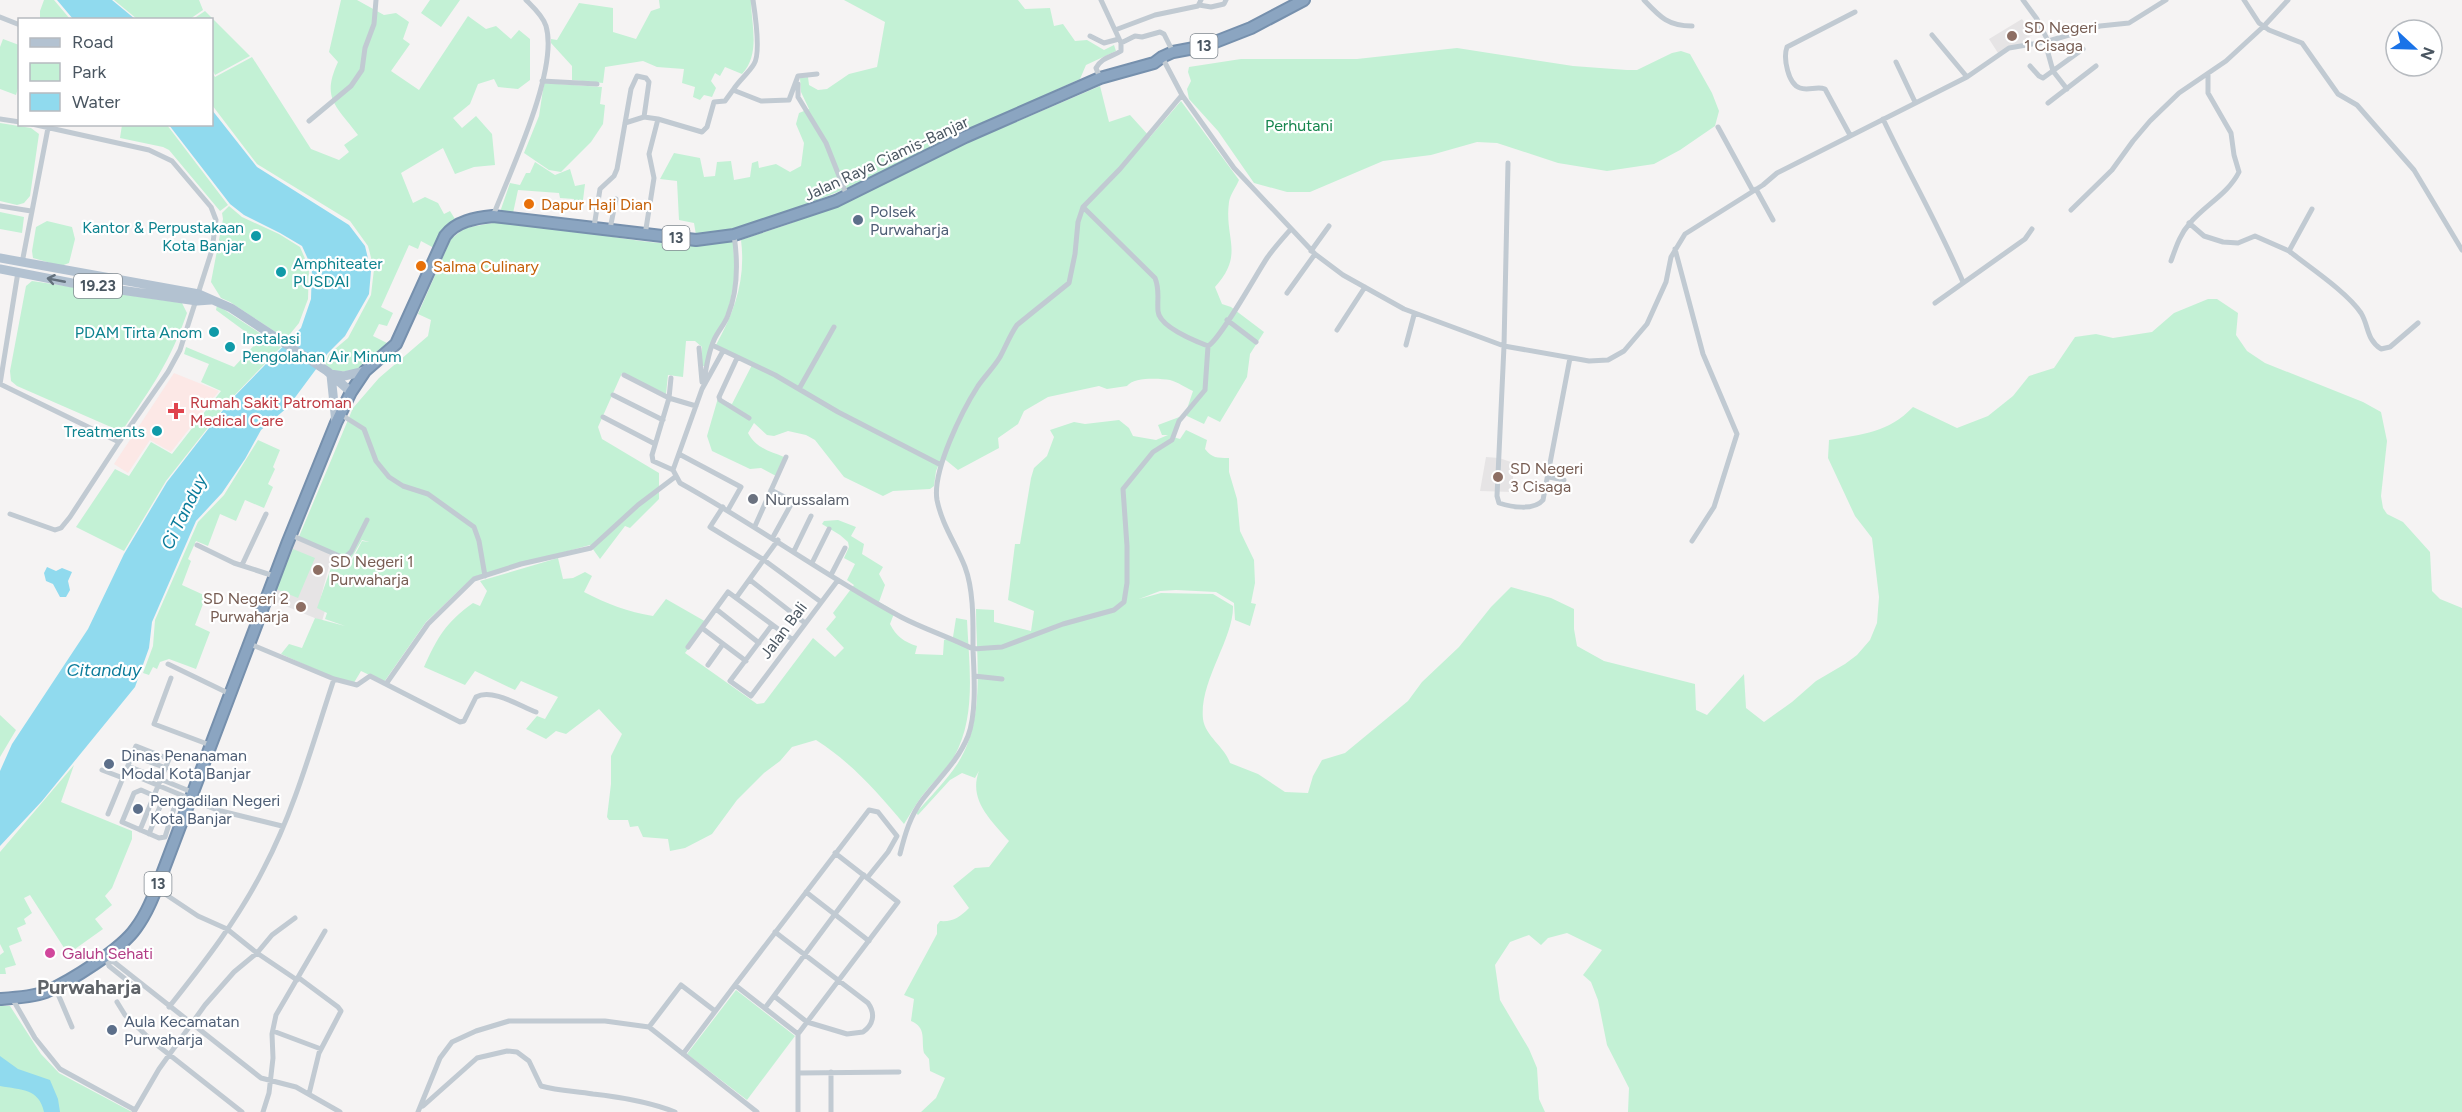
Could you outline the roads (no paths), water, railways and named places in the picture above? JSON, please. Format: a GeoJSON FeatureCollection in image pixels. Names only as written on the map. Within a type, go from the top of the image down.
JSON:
{"type":"FeatureCollection","features":[{"type":"Feature","properties":{"kind":"highway","name":"Jalan Raya Ciamis-Banjar"},"geometry":{"type":"LineString","coordinates":[[365,371],[396,344],[448,231],[460,223],[493,216],[703,240],[734,235],[847,196],[965,137],[1100,78],[1154,63],[1173,52],[1205,46],[1226,38],[1285,12],[1304,0]]}},
{"type":"Feature","properties":{"kind":"highway","name":"13"},"geometry":{"type":"LineString","coordinates":[[0,999],[34,995],[55,987],[106,958],[137,927],[156,888],[291,535],[338,419],[351,392],[365,371]]}},
{"type":"Feature","properties":{"kind":"main road","name":"19.23"},"geometry":{"type":"LineString","coordinates":[[0,258],[20,268]]}},
{"type":"Feature","properties":{"kind":"main road","name":"19.23"},"geometry":{"type":"LineString","coordinates":[[0,269],[20,268],[215,300],[231,308],[330,374],[351,392]]}},
{"type":"Feature","properties":{"kind":"main road"},"geometry":{"type":"LineString","coordinates":[[338,419],[330,374],[344,376],[365,371]]}},
{"type":"Feature","properties":{"kind":"street"},"geometry":{"type":"LineString","coordinates":[[309,121],[351,86],[362,70],[365,48],[374,24],[376,0]]}},
{"type":"Feature","properties":{"kind":"street"},"geometry":{"type":"LineString","coordinates":[[493,216],[536,109],[542,81],[548,38],[546,23],[526,0]]}},
{"type":"Feature","properties":{"kind":"street"},"geometry":{"type":"LineString","coordinates":[[625,123],[644,117],[658,119],[690,130],[705,131],[714,102],[725,101],[756,60],[753,0]]}},
{"type":"Feature","properties":{"kind":"street"},"geometry":{"type":"LineString","coordinates":[[1100,78],[1096,68],[1098,64],[1106,57],[1120,52],[1120,41],[1101,0]]}},
{"type":"Feature","properties":{"kind":"street"},"geometry":{"type":"LineString","coordinates":[[1115,30],[1200,2],[1211,7],[1220,6],[1226,0]]}},
{"type":"Feature","properties":{"kind":"street"},"geometry":{"type":"LineString","coordinates":[[2023,0],[2037,19],[2046,42],[2053,71],[2067,89]]}},
{"type":"Feature","properties":{"kind":"street"},"geometry":{"type":"LineString","coordinates":[[1162,57],[1182,95],[1248,185],[1313,253],[1343,275],[1414,315],[1504,346],[1589,361],[1608,360],[1623,351],[1647,324],[1665,282],[1675,249],[1691,228],[1755,190],[1792,164],[1967,77],[2006,50],[2046,42],[2100,26],[2130,23],[2166,0]]}},
{"type":"Feature","properties":{"kind":"street"},"geometry":{"type":"LineString","coordinates":[[2244,0],[2259,23],[2302,43],[2338,94],[2357,105],[2414,170],[2437,204],[2462,250]]}},
{"type":"Feature","properties":{"kind":"street"},"geometry":{"type":"LineString","coordinates":[[2071,210],[2112,170],[2150,121],[2179,93],[2208,74],[2264,26],[2288,0]]}},
{"type":"Feature","properties":{"kind":"street"},"geometry":{"type":"LineString","coordinates":[[1646,1],[1668,22],[1679,26],[1692,26]]}},
{"type":"Feature","properties":{"kind":"street"},"geometry":{"type":"LineString","coordinates":[[1850,135],[1824,89],[1820,87],[1801,89],[1796,86],[1785,56],[1787,48],[1855,12]]}},
{"type":"Feature","properties":{"kind":"street"},"geometry":{"type":"LineString","coordinates":[[0,17],[18,24]]}},
{"type":"Feature","properties":{"kind":"street"},"geometry":{"type":"LineString","coordinates":[[1090,36],[1104,43],[1160,32],[1164,34],[1173,52]]}},
{"type":"Feature","properties":{"kind":"street"},"geometry":{"type":"LineString","coordinates":[[1932,35],[1967,77]]}},
{"type":"Feature","properties":{"kind":"street"},"geometry":{"type":"LineString","coordinates":[[2030,66],[2042,78],[2083,49]]}},
{"type":"Feature","properties":{"kind":"street"},"geometry":{"type":"LineString","coordinates":[[1896,62],[1915,102]]}},
{"type":"Feature","properties":{"kind":"street"},"geometry":{"type":"LineString","coordinates":[[2048,103],[2096,66]]}},
{"type":"Feature","properties":{"kind":"street"},"geometry":{"type":"LineString","coordinates":[[798,76],[817,74]]}},
{"type":"Feature","properties":{"kind":"street"},"geometry":{"type":"LineString","coordinates":[[2171,261],[2181,235],[2189,224],[2229,187],[2239,172],[2231,133],[2208,93],[2208,74]]}},
{"type":"Feature","properties":{"kind":"street"},"geometry":{"type":"LineString","coordinates":[[594,227],[600,189],[614,176],[617,169],[631,89],[637,76],[646,78],[650,82],[644,117]]}},
{"type":"Feature","properties":{"kind":"street"},"geometry":{"type":"LineString","coordinates":[[733,90],[761,101],[789,100],[798,76]]}},
{"type":"Feature","properties":{"kind":"street"},"geometry":{"type":"LineString","coordinates":[[798,76],[798,98],[826,144],[847,196]]}},
{"type":"Feature","properties":{"kind":"street"},"geometry":{"type":"LineString","coordinates":[[542,81],[597,84]]}},
{"type":"Feature","properties":{"kind":"street"},"geometry":{"type":"LineString","coordinates":[[900,854],[907,826],[914,813],[955,760],[968,736],[971,724],[974,676],[970,596],[966,568],[944,524],[937,500],[936,486],[941,465],[975,391],[1001,355],[1012,332],[1017,325],[1068,283],[1074,263],[1078,222],[1083,207],[1120,168],[1182,95]]}},
{"type":"Feature","properties":{"kind":"street"},"geometry":{"type":"LineString","coordinates":[[0,119],[18,122]]}},
{"type":"Feature","properties":{"kind":"street"},"geometry":{"type":"LineString","coordinates":[[645,235],[654,178],[648,157],[658,119]]}},
{"type":"Feature","properties":{"kind":"street"},"geometry":{"type":"LineString","coordinates":[[1883,119],[1941,230],[1963,282]]}},
{"type":"Feature","properties":{"kind":"street"},"geometry":{"type":"LineString","coordinates":[[10,514],[56,530],[61,528],[169,371],[180,350],[212,250],[216,220],[211,207],[172,161],[149,150],[40,126]]}},
{"type":"Feature","properties":{"kind":"street"},"geometry":{"type":"LineString","coordinates":[[1718,127],[1773,220]]}},
{"type":"Feature","properties":{"kind":"street"},"geometry":{"type":"LineString","coordinates":[[48,128],[0,384],[119,442]]}},
{"type":"Feature","properties":{"kind":"street"},"geometry":{"type":"LineString","coordinates":[[1508,163],[1504,346],[1497,496],[1499,503],[1537,506],[1543,500],[1570,358]]}},
{"type":"Feature","properties":{"kind":"street"},"geometry":{"type":"LineString","coordinates":[[610,229],[616,199]]}},
{"type":"Feature","properties":{"kind":"street"},"geometry":{"type":"LineString","coordinates":[[0,206],[32,212]]}},
{"type":"Feature","properties":{"kind":"street"},"geometry":{"type":"LineString","coordinates":[[1083,207],[1155,278],[1159,287],[1158,311],[1163,322],[1181,334],[1208,346]]}},
{"type":"Feature","properties":{"kind":"street"},"geometry":{"type":"LineString","coordinates":[[2289,251],[2312,208]]}},
{"type":"Feature","properties":{"kind":"street"},"geometry":{"type":"LineString","coordinates":[[2189,224],[2211,239],[2234,244],[2255,236],[2289,251],[2346,297],[2361,314],[2366,332],[2381,349],[2390,347],[2418,323]]}},
{"type":"Feature","properties":{"kind":"street"},"geometry":{"type":"LineString","coordinates":[[1287,292],[1329,226]]}},
{"type":"Feature","properties":{"kind":"street"},"geometry":{"type":"LineString","coordinates":[[734,235],[737,254],[731,308],[712,345],[702,389],[673,470],[675,477],[680,483],[755,526],[838,580],[903,618],[972,648],[1002,646],[1047,629],[1114,610],[1124,602],[1127,582],[1127,546],[1123,489],[1153,452],[1172,440],[1179,421],[1204,390],[1208,346],[1217,337],[1256,280],[1270,255],[1291,229]]}},
{"type":"Feature","properties":{"kind":"street"},"geometry":{"type":"LineString","coordinates":[[1935,303],[2025,239],[2032,229]]}},
{"type":"Feature","properties":{"kind":"street"},"geometry":{"type":"LineString","coordinates":[[1675,249],[1703,354],[1737,434],[1714,507],[1692,541]]}},
{"type":"Feature","properties":{"kind":"street"},"geometry":{"type":"LineString","coordinates":[[1337,330],[1365,287]]}},
{"type":"Feature","properties":{"kind":"street"},"geometry":{"type":"LineString","coordinates":[[1406,345],[1414,315]]}},
{"type":"Feature","properties":{"kind":"street"},"geometry":{"type":"LineString","coordinates":[[1227,320],[1256,342]]}},
{"type":"Feature","properties":{"kind":"street"},"geometry":{"type":"LineString","coordinates":[[799,389],[834,327]]}},
{"type":"Feature","properties":{"kind":"street"},"geometry":{"type":"LineString","coordinates":[[712,345],[941,465]]}},
{"type":"Feature","properties":{"kind":"street"},"geometry":{"type":"LineString","coordinates":[[699,348],[702,389]]}},
{"type":"Feature","properties":{"kind":"street"},"geometry":{"type":"LineString","coordinates":[[702,389],[723,351]]}},
{"type":"Feature","properties":{"kind":"street"},"geometry":{"type":"LineString","coordinates":[[737,357],[719,397],[720,400],[749,418]]}},
{"type":"Feature","properties":{"kind":"street"},"geometry":{"type":"LineString","coordinates":[[624,375],[669,398],[696,406]]}},
{"type":"Feature","properties":{"kind":"street"},"geometry":{"type":"LineString","coordinates":[[671,378],[669,398],[652,455],[653,461],[673,470]]}},
{"type":"Feature","properties":{"kind":"street"},"geometry":{"type":"LineString","coordinates":[[613,395],[663,420]]}},
{"type":"Feature","properties":{"kind":"street"},"geometry":{"type":"LineString","coordinates":[[603,417],[655,444]]}},
{"type":"Feature","properties":{"kind":"street"},"geometry":{"type":"LineString","coordinates":[[338,419],[364,429],[376,461],[389,477],[403,486],[428,494],[474,527],[479,541],[485,576]]}},
{"type":"Feature","properties":{"kind":"street"},"geometry":{"type":"LineString","coordinates":[[679,454],[739,485],[741,490],[710,527],[764,560],[821,602]]}},
{"type":"Feature","properties":{"kind":"street"},"geometry":{"type":"LineString","coordinates":[[755,526],[786,458]]}},
{"type":"Feature","properties":{"kind":"street"},"geometry":{"type":"LineString","coordinates":[[386,684],[428,624],[474,579],[521,564],[591,548],[638,505],[675,477]]}},
{"type":"Feature","properties":{"kind":"street"},"geometry":{"type":"LineString","coordinates":[[1549,477],[1564,480]]}},
{"type":"Feature","properties":{"kind":"street"},"geometry":{"type":"LineString","coordinates":[[736,598],[764,560],[793,500],[771,490]]}},
{"type":"Feature","properties":{"kind":"street"},"geometry":{"type":"LineString","coordinates":[[242,565],[266,514]]}},
{"type":"Feature","properties":{"kind":"street"},"geometry":{"type":"LineString","coordinates":[[794,551],[811,516]]}},
{"type":"Feature","properties":{"kind":"street"},"geometry":{"type":"LineString","coordinates":[[291,535],[344,558],[351,552],[367,520]]}},
{"type":"Feature","properties":{"kind":"street"},"geometry":{"type":"LineString","coordinates":[[812,563],[829,530]]}},
{"type":"Feature","properties":{"kind":"street"},"geometry":{"type":"LineString","coordinates":[[197,545],[276,577]]}},
{"type":"Feature","properties":{"kind":"street"},"geometry":{"type":"LineString","coordinates":[[831,575],[845,548]]}},
{"type":"Feature","properties":{"kind":"street"},"geometry":{"type":"LineString","coordinates":[[750,580],[805,623]]}},
{"type":"Feature","properties":{"kind":"street","name":"Jalan Bali"},"geometry":{"type":"LineString","coordinates":[[746,661],[730,681],[751,696],[838,580]]}},
{"type":"Feature","properties":{"kind":"street"},"geometry":{"type":"LineString","coordinates":[[688,647],[728,592],[792,640]]}},
{"type":"Feature","properties":{"kind":"street"},"geometry":{"type":"LineString","coordinates":[[716,609],[759,642]]}},
{"type":"Feature","properties":{"kind":"street"},"geometry":{"type":"LineString","coordinates":[[702,628],[746,661],[772,625]]}},
{"type":"Feature","properties":{"kind":"street"},"geometry":{"type":"LineString","coordinates":[[250,644],[334,679],[357,685],[370,676],[460,722],[464,721],[473,700],[479,694],[536,712]]}},
{"type":"Feature","properties":{"kind":"street"},"geometry":{"type":"LineString","coordinates":[[708,665],[723,644]]}},
{"type":"Feature","properties":{"kind":"street"},"geometry":{"type":"LineString","coordinates":[[168,664],[230,694]]}},
{"type":"Feature","properties":{"kind":"street"},"geometry":{"type":"LineString","coordinates":[[974,676],[1002,679]]}},
{"type":"Feature","properties":{"kind":"street"},"geometry":{"type":"LineString","coordinates":[[171,678],[154,724],[210,745]]}},
{"type":"Feature","properties":{"kind":"street"},"geometry":{"type":"LineString","coordinates":[[169,1007],[206,962],[266,865],[334,679]]}},
{"type":"Feature","properties":{"kind":"street"},"geometry":{"type":"LineString","coordinates":[[108,814],[136,746],[169,759],[140,830]]}},
{"type":"Feature","properties":{"kind":"street"},"geometry":{"type":"LineString","coordinates":[[142,759],[165,768]]}},
{"type":"Feature","properties":{"kind":"street"},"geometry":{"type":"LineString","coordinates":[[127,769],[191,795],[217,810],[282,826]]}},
{"type":"Feature","properties":{"kind":"street"},"geometry":{"type":"LineString","coordinates":[[102,770],[123,778]]}},
{"type":"Feature","properties":{"kind":"street"},"geometry":{"type":"LineString","coordinates":[[141,790],[155,795],[173,803],[176,807],[165,837],[159,838],[122,822],[134,793],[141,790]]}},
{"type":"Feature","properties":{"kind":"street"},"geometry":{"type":"LineString","coordinates":[[149,834],[163,799]]}},
{"type":"Feature","properties":{"kind":"street"},"geometry":{"type":"LineString","coordinates":[[683,1054],[867,812],[869,810],[878,812],[897,833],[897,837],[835,914],[765,1008]]}},
{"type":"Feature","properties":{"kind":"street"},"geometry":{"type":"LineString","coordinates":[[798,1112],[798,1034],[898,902],[835,853]]}},
{"type":"Feature","properties":{"kind":"street"},"geometry":{"type":"LineString","coordinates":[[156,888],[198,916],[227,929],[257,953],[298,979],[341,1011],[321,1049],[309,1094]]}},
{"type":"Feature","properties":{"kind":"street"},"geometry":{"type":"LineString","coordinates":[[806,892],[869,941]]}},
{"type":"Feature","properties":{"kind":"street"},"geometry":{"type":"LineString","coordinates":[[12,998],[35,1038],[60,1069],[135,1111],[168,1055],[190,1024],[234,972],[257,953],[272,935],[295,918]]}},
{"type":"Feature","properties":{"kind":"street"},"geometry":{"type":"LineString","coordinates":[[263,1112],[270,1081],[273,1031],[278,1009],[325,931]]}},
{"type":"Feature","properties":{"kind":"street"},"geometry":{"type":"LineString","coordinates":[[774,996],[807,1022],[851,1035],[862,1032],[868,1027],[873,1016],[871,1006],[775,932]]}},
{"type":"Feature","properties":{"kind":"street"},"geometry":{"type":"LineString","coordinates":[[106,958],[253,1072],[270,1081],[288,1083],[340,1112]]}},
{"type":"Feature","properties":{"kind":"street"},"geometry":{"type":"LineString","coordinates":[[649,1027],[681,985],[715,1011]]}},
{"type":"Feature","properties":{"kind":"street"},"geometry":{"type":"LineString","coordinates":[[735,985],[798,1034]]}},
{"type":"Feature","properties":{"kind":"street"},"geometry":{"type":"LineString","coordinates":[[55,987],[72,1027]]}},
{"type":"Feature","properties":{"kind":"street"},"geometry":{"type":"LineString","coordinates":[[117,1002],[136,1026],[168,1055],[242,1112]]}},
{"type":"Feature","properties":{"kind":"street"},"geometry":{"type":"LineString","coordinates":[[419,1111],[440,1058],[452,1042],[476,1031],[509,1021],[605,1021],[649,1027],[757,1112]]}},
{"type":"Feature","properties":{"kind":"street"},"geometry":{"type":"LineString","coordinates":[[273,1031],[321,1049]]}},
{"type":"Feature","properties":{"kind":"street"},"geometry":{"type":"LineString","coordinates":[[419,1111],[477,1058],[507,1051],[517,1052],[529,1061],[542,1086],[658,1105],[675,1112]]}},
{"type":"Feature","properties":{"kind":"street"},"geometry":{"type":"LineString","coordinates":[[798,1072],[899,1072]]}},
{"type":"Feature","properties":{"kind":"street"},"geometry":{"type":"LineString","coordinates":[[831,1072],[831,1112]]}},
{"type":"Feature","properties":{"kind":"water"},"geometry":{"type":"Polygon","coordinates":[[[57,0],[112,0],[134,18],[72,18],[57,0]]]}},
{"type":"Feature","properties":{"kind":"water","name":"Citanduy"},"geometry":{"type":"Polygon","coordinates":[[[213,111],[257,167],[349,225],[365,246],[371,271],[369,294],[345,336],[328,353],[288,407],[261,430],[222,493],[196,521],[152,622],[149,648],[135,687],[42,801],[0,846],[0,771],[12,744],[88,629],[124,554],[167,482],[230,401],[301,328],[311,299],[312,268],[302,246],[244,215],[230,204],[170,126],[213,126],[213,111]]]}},
{"type":"Feature","properties":{"kind":"water"},"geometry":{"type":"Polygon","coordinates":[[[47,567],[56,571],[62,568],[72,572],[68,581],[70,590],[66,597],[60,597],[53,584],[46,581],[44,573],[47,567]]]}},
{"type":"Feature","properties":{"kind":"water"},"geometry":{"type":"Polygon","coordinates":[[[0,1056],[18,1069],[50,1080],[58,1099],[60,1112],[44,1112],[42,1104],[33,1094],[0,1086],[0,1056]]]}},
{"type":"Feature","properties":{"kind":"place","name":"SD Negeri 1 Cisaga"},"geometry":{"type":"Point","coordinates":[2012,36]}},
{"type":"Feature","properties":{"kind":"place","name":"Dapur Haji Dian"},"geometry":{"type":"Point","coordinates":[529,204]}},
{"type":"Feature","properties":{"kind":"place","name":"Polsek Purwaharja"},"geometry":{"type":"Point","coordinates":[858,220]}},
{"type":"Feature","properties":{"kind":"place","name":"Kantor & Perpustakaan Kota Banjar"},"geometry":{"type":"Point","coordinates":[256,236]}},
{"type":"Feature","properties":{"kind":"place","name":"Salma Culinary"},"geometry":{"type":"Point","coordinates":[421,266]}},
{"type":"Feature","properties":{"kind":"place","name":"Amphiteater PUSDAI"},"geometry":{"type":"Point","coordinates":[281,272]}},
{"type":"Feature","properties":{"kind":"place","name":"PDAM Tirta Anom"},"geometry":{"type":"Point","coordinates":[214,332]}},
{"type":"Feature","properties":{"kind":"place","name":"Instalasi Pengolahan Air Minum"},"geometry":{"type":"Point","coordinates":[230,347]}},
{"type":"Feature","properties":{"kind":"place","name":"Rumah Sakit Patroman Medical Care"},"geometry":{"type":"Point","coordinates":[176,411]}},
{"type":"Feature","properties":{"kind":"place","name":"Treatments"},"geometry":{"type":"Point","coordinates":[157,431]}},
{"type":"Feature","properties":{"kind":"place","name":"SD Negeri 3 Cisaga"},"geometry":{"type":"Point","coordinates":[1498,477]}},
{"type":"Feature","properties":{"kind":"place","name":"Nurussalam"},"geometry":{"type":"Point","coordinates":[753,499]}},
{"type":"Feature","properties":{"kind":"place","name":"SD Negeri 1 Purwaharja"},"geometry":{"type":"Point","coordinates":[318,570]}},
{"type":"Feature","properties":{"kind":"place","name":"SD Negeri 2 Purwaharja"},"geometry":{"type":"Point","coordinates":[301,607]}},
{"type":"Feature","properties":{"kind":"place","name":"Dinas Penanaman Modal Kota Banjar"},"geometry":{"type":"Point","coordinates":[109,764]}},
{"type":"Feature","properties":{"kind":"place","name":"Pengadilan Negeri Kota Banjar"},"geometry":{"type":"Point","coordinates":[138,809]}},
{"type":"Feature","properties":{"kind":"place","name":"Galuh Sehati"},"geometry":{"type":"Point","coordinates":[50,953]}},
{"type":"Feature","properties":{"kind":"place","name":"Aula Kecamatan Purwaharja"},"geometry":{"type":"Point","coordinates":[112,1030]}},
{"type":"Feature","properties":{"kind":"district","name":"Purwaharja"},"geometry":{"type":"Point","coordinates":[89,987]}},
{"type":"Feature","properties":{"kind":"park label","name":"Perhutani"},"geometry":{"type":"Point","coordinates":[1299,125]}},
{"type":"Feature","properties":{"kind":"water label","name":"Ci Tanduy"},"geometry":{"type":"Point","coordinates":[184,512]}}]}
